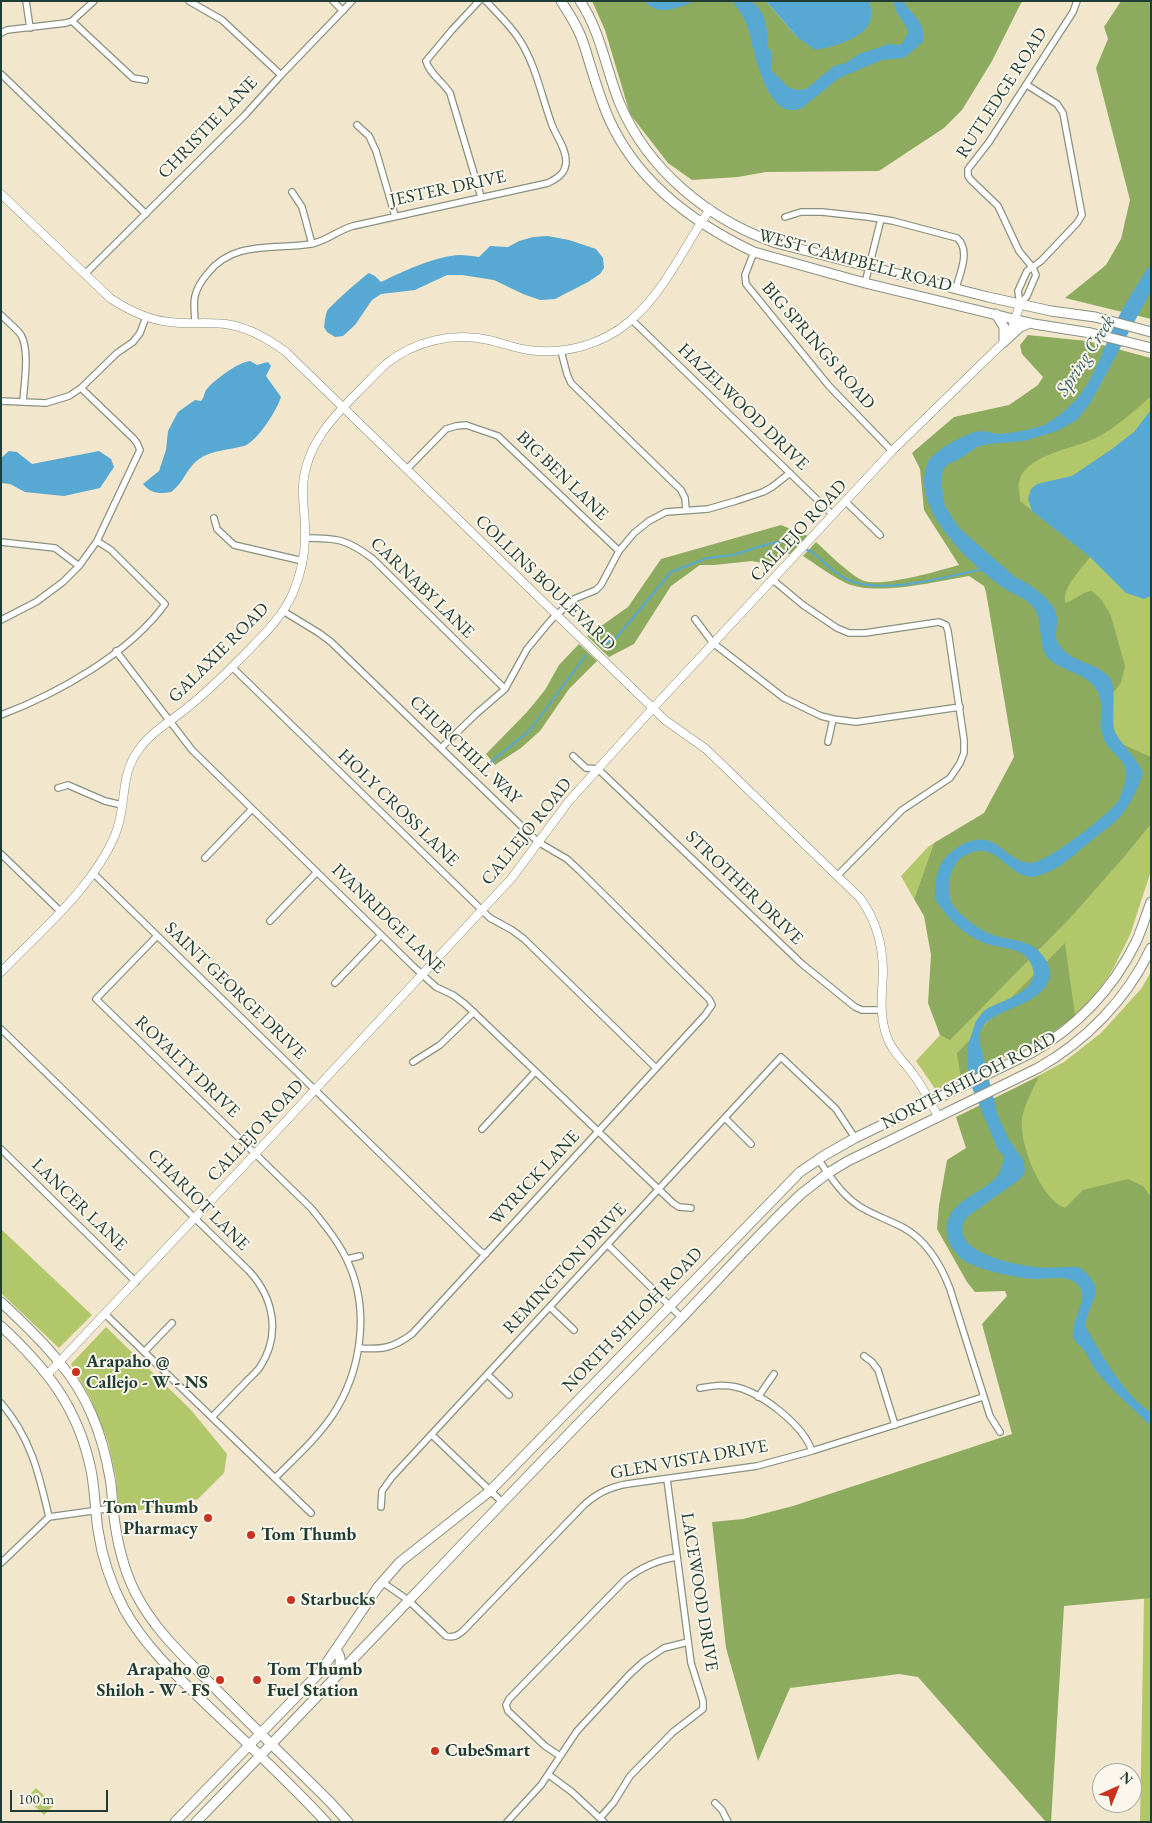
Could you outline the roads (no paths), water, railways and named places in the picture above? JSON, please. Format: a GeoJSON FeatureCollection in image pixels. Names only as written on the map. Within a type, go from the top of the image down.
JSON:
{"type":"FeatureCollection","features":[{"type":"Feature","properties":{"kind":"main road","name":"WEST CAMPBELL ROAD"},"geometry":{"type":"LineString","coordinates":[[561,1],[573,20],[584,44],[610,122],[629,153],[650,180],[669,199],[701,222],[754,252],[865,283],[1016,318],[1030,323],[1091,333],[1151,348]]}},
{"type":"Feature","properties":{"kind":"main road","name":"WEST CAMPBELL ROAD"},"geometry":{"type":"LineString","coordinates":[[580,1],[592,23],[620,104],[643,146],[663,171],[683,190],[759,237],[869,267],[1020,304],[1095,317],[1151,332]]}},
{"type":"Feature","properties":{"kind":"main road"},"geometry":{"type":"LineString","coordinates":[[650,180],[663,171]]}},
{"type":"Feature","properties":{"kind":"main road"},"geometry":{"type":"LineString","coordinates":[[996,314],[1004,327],[1005,341]]}},
{"type":"Feature","properties":{"kind":"main road"},"geometry":{"type":"LineString","coordinates":[[1005,341],[1020,327],[1030,323]]}},
{"type":"Feature","properties":{"kind":"main road","name":"NORTH SHILOH ROAD"},"geometry":{"type":"LineString","coordinates":[[175,1822],[321,1671],[382,1582],[410,1553],[490,1491],[788,1183],[818,1159],[855,1138],[1047,1044],[1078,1019],[1104,991],[1135,942],[1151,902]]}},
{"type":"Feature","properties":{"kind":"main road","name":"NORTH SHILOH ROAD"},"geometry":{"type":"LineString","coordinates":[[196,1822],[789,1205],[828,1173],[848,1161],[1054,1059],[1088,1032],[1117,1002],[1143,964],[1151,948]]}},
{"type":"Feature","properties":{"kind":"main road"},"geometry":{"type":"LineString","coordinates":[[1,1302],[60,1362],[72,1378],[94,1421],[108,1470],[124,1566],[135,1592],[150,1617],[175,1650],[272,1744],[348,1822]]}},
{"type":"Feature","properties":{"kind":"main road"},"geometry":{"type":"LineString","coordinates":[[1,1326],[26,1349],[48,1374],[64,1399],[81,1434],[91,1472],[99,1536],[105,1563],[113,1586],[134,1626],[172,1672],[326,1822]]}},
{"type":"Feature","properties":{"kind":"main road"},"geometry":{"type":"LineString","coordinates":[[134,1626],[150,1617]]}},
{"type":"Feature","properties":{"kind":"main road"},"geometry":{"type":"LineString","coordinates":[[336,1650],[340,1656],[341,1663],[336,1677]]}},
{"type":"Feature","properties":{"kind":"main road"},"geometry":{"type":"LineString","coordinates":[[201,1796],[212,1806]]}},
{"type":"Feature","properties":{"kind":"street"},"geometry":{"type":"LineString","coordinates":[[26,1],[30,28]]}},
{"type":"Feature","properties":{"kind":"street"},"geometry":{"type":"LineString","coordinates":[[1,33],[7,30],[72,21],[94,1]]}},
{"type":"Feature","properties":{"kind":"street"},"geometry":{"type":"LineString","coordinates":[[189,1],[222,20],[281,75]]}},
{"type":"Feature","properties":{"kind":"street"},"geometry":{"type":"LineString","coordinates":[[333,1],[343,11]]}},
{"type":"Feature","properties":{"kind":"street","name":"CHRISTIE LANE"},"geometry":{"type":"LineString","coordinates":[[85,274],[245,115],[352,1]]}},
{"type":"Feature","properties":{"kind":"street"},"geometry":{"type":"LineString","coordinates":[[479,1],[426,61],[429,68],[450,93],[481,197]]}},
{"type":"Feature","properties":{"kind":"street","name":"JESTER DRIVE"},"geometry":{"type":"LineString","coordinates":[[195,323],[195,297],[199,285],[211,269],[221,260],[244,249],[312,244],[346,228],[548,183],[561,176],[565,169],[564,150],[552,126],[532,62],[509,25],[486,1]]}},
{"type":"Feature","properties":{"kind":"street","name":"RUTLEDGE ROAD"},"geometry":{"type":"LineString","coordinates":[[1033,268],[1019,250],[998,206],[968,176],[968,169],[989,142],[1027,85],[1077,1]]}},
{"type":"Feature","properties":{"kind":"street"},"geometry":{"type":"LineString","coordinates":[[72,21],[133,78],[145,80]]}},
{"type":"Feature","properties":{"kind":"street"},"geometry":{"type":"LineString","coordinates":[[1,74],[146,214]]}},
{"type":"Feature","properties":{"kind":"street","name":"CALLEJO ROAD"},"geometry":{"type":"LineString","coordinates":[[1020,304],[1018,292],[1027,271],[1033,268],[1077,223],[1082,215],[1063,113],[1057,104],[1027,85]]}},
{"type":"Feature","properties":{"kind":"street"},"geometry":{"type":"LineString","coordinates":[[357,125],[369,136],[376,151],[395,216]]}},
{"type":"Feature","properties":{"kind":"street"},"geometry":{"type":"LineString","coordinates":[[292,192],[302,207],[312,244]]}},
{"type":"Feature","properties":{"kind":"street","name":"COLLINS BOULEVARD"},"geometry":{"type":"LineString","coordinates":[[1,194],[110,298],[124,308],[146,317],[169,322],[232,325],[274,342],[294,358],[665,720],[706,749],[860,898],[877,927],[880,941],[883,966],[880,1010],[887,1038],[892,1048],[911,1071],[938,1116]]}},
{"type":"Feature","properties":{"kind":"street","name":"GALAXIE ROAD"},"geometry":{"type":"LineString","coordinates":[[1,972],[93,873],[115,835],[122,805],[125,778],[129,765],[142,744],[200,698],[262,636],[283,611],[293,592],[303,561],[305,538],[303,486],[308,460],[316,442],[328,423],[386,365],[404,351],[425,343],[446,338],[468,337],[526,350],[561,351],[594,344],[632,320],[662,285],[710,208]]}},
{"type":"Feature","properties":{"kind":"street"},"geometry":{"type":"LineString","coordinates":[[785,217],[801,212],[822,212],[881,219],[957,238],[961,241],[965,253],[956,288]]}},
{"type":"Feature","properties":{"kind":"street"},"geometry":{"type":"LineString","coordinates":[[865,283],[881,219]]}},
{"type":"Feature","properties":{"kind":"street","name":"BIG SPRINGS ROAD"},"geometry":{"type":"LineString","coordinates":[[754,252],[745,274],[746,284],[824,380],[892,451]]}},
{"type":"Feature","properties":{"kind":"street","name":"CALLEJO ROAD"},"geometry":{"type":"LineString","coordinates":[[48,1374],[196,1218],[511,879],[569,802],[713,643],[892,451],[1005,341],[1016,318],[1020,304],[1027,296],[1036,275],[1033,268]]}},
{"type":"Feature","properties":{"kind":"street"},"geometry":{"type":"LineString","coordinates":[[1,316],[20,334],[24,341],[26,362],[23,402]]}},
{"type":"Feature","properties":{"kind":"street"},"geometry":{"type":"LineString","coordinates":[[1,401],[46,403],[69,396],[81,388],[117,353],[134,342],[140,334],[146,317]]}},
{"type":"Feature","properties":{"kind":"street","name":"HAZELWOOD DRIVE"},"geometry":{"type":"LineString","coordinates":[[632,320],[833,515]]}},
{"type":"Feature","properties":{"kind":"street"},"geometry":{"type":"LineString","coordinates":[[561,351],[571,383],[681,490],[685,498],[686,510]]}},
{"type":"Feature","properties":{"kind":"street"},"geometry":{"type":"LineString","coordinates":[[1,620],[36,602],[63,582],[79,566],[97,541],[140,450],[138,443],[81,388]]}},
{"type":"Feature","properties":{"kind":"street","name":"BIG BEN LANE"},"geometry":{"type":"LineString","coordinates":[[407,469],[446,429],[466,425],[498,436],[619,551]]}},
{"type":"Feature","properties":{"kind":"street"},"geometry":{"type":"LineString","coordinates":[[441,748],[505,689],[527,649],[557,615],[574,599],[596,590],[601,585],[619,551],[634,533],[656,516],[666,512],[708,509],[763,492],[790,473]]}},
{"type":"Feature","properties":{"kind":"street"},"geometry":{"type":"LineString","coordinates":[[846,502],[880,535]]}},
{"type":"Feature","properties":{"kind":"street"},"geometry":{"type":"LineString","coordinates":[[214,518],[217,529],[234,544],[303,561]]}},
{"type":"Feature","properties":{"kind":"street","name":"CARNABY LANE"},"geometry":{"type":"LineString","coordinates":[[305,538],[331,538],[347,542],[363,551],[505,689]]}},
{"type":"Feature","properties":{"kind":"street"},"geometry":{"type":"LineString","coordinates":[[1,715],[22,707],[76,679],[142,630],[165,604],[111,550],[97,541]]}},
{"type":"Feature","properties":{"kind":"street"},"geometry":{"type":"LineString","coordinates":[[1,542],[55,548],[79,566]]}},
{"type":"Feature","properties":{"kind":"street"},"geometry":{"type":"LineString","coordinates":[[773,580],[803,605],[837,628],[849,633],[864,633],[939,622],[946,625],[948,631],[960,707],[964,752],[956,771],[941,785],[902,810],[837,876]]}},
{"type":"Feature","properties":{"kind":"street","name":"CHURCHILL WAY"},"geometry":{"type":"LineString","coordinates":[[283,611],[331,642],[538,842],[567,860],[580,871],[709,999]]}},
{"type":"Feature","properties":{"kind":"street"},"geometry":{"type":"LineString","coordinates":[[694,619],[713,643],[784,698],[814,713],[833,719],[856,722],[960,707]]}},
{"type":"Feature","properties":{"kind":"street","name":"IVANRIDGE LANE"},"geometry":{"type":"LineString","coordinates":[[116,651],[192,750],[422,975],[436,987],[453,995],[474,1012],[659,1190],[679,1207],[690,1208]]}},
{"type":"Feature","properties":{"kind":"street","name":"HOLY CROSS LANE"},"geometry":{"type":"LineString","coordinates":[[232,667],[490,918],[524,939],[656,1068]]}},
{"type":"Feature","properties":{"kind":"street"},"geometry":{"type":"LineString","coordinates":[[828,742],[833,719]]}},
{"type":"Feature","properties":{"kind":"street","name":"STROTHER DRIVE"},"geometry":{"type":"LineString","coordinates":[[573,756],[586,768],[598,769],[802,964],[855,1007],[862,1010],[880,1010]]}},
{"type":"Feature","properties":{"kind":"street"},"geometry":{"type":"LineString","coordinates":[[58,788],[68,785],[105,801],[122,805]]}},
{"type":"Feature","properties":{"kind":"street"},"geometry":{"type":"LineString","coordinates":[[205,858],[252,809]]}},
{"type":"Feature","properties":{"kind":"street"},"geometry":{"type":"LineString","coordinates":[[1,854],[60,910]]}},
{"type":"Feature","properties":{"kind":"street"},"geometry":{"type":"LineString","coordinates":[[270,921],[317,872]]}},
{"type":"Feature","properties":{"kind":"street","name":"SAINT GEORGE DRIVE"},"geometry":{"type":"LineString","coordinates":[[93,873],[423,1197],[480,1251],[486,1254]]}},
{"type":"Feature","properties":{"kind":"street"},"geometry":{"type":"LineString","coordinates":[[335,983],[381,935]]}},
{"type":"Feature","properties":{"kind":"street","name":"ROYALTY DRIVE"},"geometry":{"type":"LineString","coordinates":[[157,936],[96,999],[311,1208],[338,1242],[347,1259],[357,1292],[360,1314],[359,1348],[350,1382],[331,1417],[315,1437],[275,1478]]}},
{"type":"Feature","properties":{"kind":"street","name":"WYRICK LANE"},"geometry":{"type":"LineString","coordinates":[[359,1348],[377,1349],[391,1347],[402,1342],[412,1334],[708,1012],[712,1005],[709,999]]}},
{"type":"Feature","properties":{"kind":"street"},"geometry":{"type":"LineString","coordinates":[[413,1062],[440,1046],[474,1012]]}},
{"type":"Feature","properties":{"kind":"street","name":"CHARIOT LANE"},"geometry":{"type":"LineString","coordinates":[[1,1029],[196,1218],[256,1278],[265,1291],[273,1318],[271,1342],[259,1368],[212,1417]]}},
{"type":"Feature","properties":{"kind":"street","name":"REMINGTON DRIVE"},"geometry":{"type":"LineString","coordinates":[[381,1507],[382,1492],[387,1484],[781,1057],[836,1109],[855,1138]]}},
{"type":"Feature","properties":{"kind":"street"},"geometry":{"type":"LineString","coordinates":[[482,1129],[535,1072]]}},
{"type":"Feature","properties":{"kind":"street"},"geometry":{"type":"LineString","coordinates":[[725,1118],[751,1144]]}},
{"type":"Feature","properties":{"kind":"street","name":"LANCER LANE"},"geometry":{"type":"LineString","coordinates":[[1,1149],[136,1282]]}},
{"type":"Feature","properties":{"kind":"street"},"geometry":{"type":"LineString","coordinates":[[818,1159],[839,1188],[859,1206],[904,1228],[919,1239],[934,1255],[944,1272],[950,1289],[990,1416],[1000,1432]]}},
{"type":"Feature","properties":{"kind":"street"},"geometry":{"type":"LineString","coordinates":[[608,1245],[682,1318]]}},
{"type":"Feature","properties":{"kind":"street"},"geometry":{"type":"LineString","coordinates":[[347,1259],[360,1256]]}},
{"type":"Feature","properties":{"kind":"street"},"geometry":{"type":"LineString","coordinates":[[551,1308],[574,1330]]}},
{"type":"Feature","properties":{"kind":"street"},"geometry":{"type":"LineString","coordinates":[[106,1314],[312,1513]]}},
{"type":"Feature","properties":{"kind":"street"},"geometry":{"type":"LineString","coordinates":[[144,1352],[172,1323]]}},
{"type":"Feature","properties":{"kind":"street"},"geometry":{"type":"LineString","coordinates":[[864,1356],[878,1370],[895,1425]]}},
{"type":"Feature","properties":{"kind":"street"},"geometry":{"type":"LineString","coordinates":[[758,1397],[774,1374]]}},
{"type":"Feature","properties":{"kind":"street"},"geometry":{"type":"LineString","coordinates":[[488,1375],[509,1395]]}},
{"type":"Feature","properties":{"kind":"street"},"geometry":{"type":"LineString","coordinates":[[700,1388],[719,1385],[735,1386],[758,1397],[794,1423],[808,1442],[812,1451]]}},
{"type":"Feature","properties":{"kind":"street","name":"GLEN VISTA DRIVE"},"geometry":{"type":"LineString","coordinates":[[382,1582],[408,1600],[446,1636],[452,1638],[458,1635],[590,1500],[617,1485],[757,1466],[812,1451],[983,1397]]}},
{"type":"Feature","properties":{"kind":"street"},"geometry":{"type":"LineString","coordinates":[[1,1403],[19,1427],[37,1465],[49,1517]]}},
{"type":"Feature","properties":{"kind":"street"},"geometry":{"type":"LineString","coordinates":[[432,1435],[502,1502]]}},
{"type":"Feature","properties":{"kind":"street","name":"LACEWOOD DRIVE"},"geometry":{"type":"LineString","coordinates":[[602,1820],[630,1776],[672,1732],[703,1709],[703,1701],[691,1663],[667,1478]]}},
{"type":"Feature","properties":{"kind":"street"},"geometry":{"type":"LineString","coordinates":[[1,1563],[49,1517],[113,1508]]}},
{"type":"Feature","properties":{"kind":"street"},"geometry":{"type":"LineString","coordinates":[[560,1756],[538,1740],[508,1711],[506,1705],[509,1699],[625,1580],[643,1567],[661,1560],[677,1557]]}},
{"type":"Feature","properties":{"kind":"street"},"geometry":{"type":"LineString","coordinates":[[507,1822],[549,1775],[577,1731],[643,1662],[664,1648],[688,1642]]}},
{"type":"Feature","properties":{"kind":"street"},"geometry":{"type":"LineString","coordinates":[[549,1775],[572,1792],[602,1820]]}},
{"type":"Feature","properties":{"kind":"street"},"geometry":{"type":"LineString","coordinates":[[715,1803],[722,1810],[728,1822]]}},
{"type":"Feature","properties":{"kind":"water"},"geometry":{"type":"Polygon","coordinates":[[[645,1],[695,1],[669,10],[662,10],[650,6],[645,1]]]}},
{"type":"Feature","properties":{"kind":"water"},"geometry":{"type":"Polygon","coordinates":[[[732,1],[748,1],[754,4],[762,13],[765,20],[767,46],[772,53],[771,70],[788,87],[797,90],[806,89],[834,66],[846,63],[859,54],[889,44],[902,44],[908,33],[907,28],[897,13],[893,1],[903,1],[921,24],[923,42],[904,58],[882,60],[839,78],[802,108],[790,110],[779,105],[771,96],[764,83],[747,25],[732,1]]]}},
{"type":"Feature","properties":{"kind":"water"},"geometry":{"type":"Polygon","coordinates":[[[766,1],[869,1],[871,17],[864,31],[857,36],[831,47],[815,50],[797,37],[766,1]]]}},
{"type":"Feature","properties":{"kind":"water"},"geometry":{"type":"Polygon","coordinates":[[[548,236],[569,240],[596,249],[603,258],[604,268],[600,274],[588,282],[555,299],[540,300],[494,280],[462,275],[447,275],[415,290],[381,294],[372,300],[355,325],[343,336],[335,337],[327,332],[324,327],[326,313],[329,308],[369,273],[381,282],[419,265],[449,256],[467,255],[479,257],[490,246],[508,247],[533,237],[548,236]]]}},
{"type":"Feature","properties":{"kind":"water"},"geometry":{"type":"Polygon","coordinates":[[[1151,264],[1151,291],[1091,402],[1077,420],[1057,431],[1024,441],[977,447],[958,460],[948,464],[943,470],[941,481],[945,506],[959,528],[1015,577],[1034,588],[1047,599],[1052,605],[1057,618],[1057,639],[1066,653],[1094,666],[1111,680],[1114,729],[1143,773],[1133,798],[1118,819],[1055,869],[1030,877],[1015,871],[989,852],[981,851],[973,852],[960,859],[951,874],[949,895],[959,913],[988,933],[1028,944],[1035,948],[1047,962],[1050,969],[1050,977],[1045,987],[1037,995],[988,1021],[981,1031],[979,1039],[998,1116],[1008,1138],[1024,1161],[1025,1172],[1020,1179],[967,1217],[962,1228],[964,1238],[971,1246],[981,1252],[1007,1262],[1040,1267],[1079,1267],[1088,1275],[1093,1282],[1096,1294],[1085,1325],[1105,1360],[1123,1385],[1132,1396],[1151,1412],[1151,1426],[1103,1379],[1085,1352],[1075,1341],[1073,1334],[1074,1326],[1082,1301],[1080,1287],[1073,1281],[1064,1278],[1029,1279],[978,1267],[963,1260],[956,1253],[948,1238],[947,1224],[951,1213],[997,1176],[1002,1167],[1004,1156],[998,1150],[968,1078],[968,1045],[976,1021],[983,1012],[1012,998],[1027,988],[1032,982],[1034,974],[1031,964],[1023,954],[987,944],[974,938],[961,929],[944,912],[935,899],[936,880],[939,869],[946,857],[958,847],[979,839],[992,842],[1024,862],[1030,863],[1049,856],[1087,830],[1115,805],[1122,794],[1126,771],[1124,765],[1106,744],[1103,736],[1101,729],[1101,704],[1097,691],[1092,684],[1081,676],[1050,660],[1042,644],[1039,618],[1031,604],[1005,589],[988,576],[973,563],[945,532],[934,515],[926,497],[924,479],[928,462],[932,457],[962,437],[977,432],[985,431],[1002,434],[1037,427],[1046,424],[1072,404],[1095,370],[1120,314],[1151,264]]]}},
{"type":"Feature","properties":{"kind":"water"},"geometry":{"type":"Polygon","coordinates":[[[250,361],[257,365],[268,362],[271,366],[266,376],[281,397],[271,417],[260,432],[244,446],[215,452],[199,459],[191,466],[179,485],[171,492],[163,493],[149,490],[143,484],[159,471],[166,450],[168,431],[178,412],[195,400],[201,401],[206,390],[214,382],[239,365],[250,361]]]}},
{"type":"Feature","properties":{"kind":"water"},"geometry":{"type":"Polygon","coordinates":[[[1151,410],[1151,596],[1144,599],[1126,593],[1090,557],[1032,511],[1028,499],[1031,489],[1037,484],[1072,476],[1112,449],[1134,432],[1151,410]]]}},
{"type":"Feature","properties":{"kind":"water"},"geometry":{"type":"Polygon","coordinates":[[[9,451],[17,452],[32,464],[99,451],[111,459],[114,467],[100,488],[64,496],[25,492],[10,484],[1,483],[1,458],[9,451]]]}},
{"type":"Feature","properties":{"kind":"waterway"},"geometry":{"type":"LineString","coordinates":[[601,646],[616,638],[671,572],[707,558],[733,555],[768,544],[783,541],[791,545]]}},
{"type":"Feature","properties":{"kind":"waterway"},"geometry":{"type":"LineString","coordinates":[[807,550],[846,579],[860,584],[877,586],[932,580],[983,569]]}},
{"type":"Feature","properties":{"kind":"waterway"},"geometry":{"type":"LineString","coordinates":[[486,766],[530,730],[586,655]]}},
{"type":"Feature","properties":{"kind":"place","name":"Arapaho @ Callejo - W - NS"},"geometry":{"type":"Point","coordinates":[76,1372]}},
{"type":"Feature","properties":{"kind":"place","name":"Tom Thumb Pharmacy"},"geometry":{"type":"Point","coordinates":[208,1518]}},
{"type":"Feature","properties":{"kind":"place","name":"Tom Thumb"},"geometry":{"type":"Point","coordinates":[251,1535]}},
{"type":"Feature","properties":{"kind":"place","name":"Starbucks"},"geometry":{"type":"Point","coordinates":[291,1600]}},
{"type":"Feature","properties":{"kind":"place","name":"Arapaho @ Shiloh - W - FS"},"geometry":{"type":"Point","coordinates":[220,1680]}},
{"type":"Feature","properties":{"kind":"place","name":"Tom Thumb Fuel Station"},"geometry":{"type":"Point","coordinates":[257,1680]}},
{"type":"Feature","properties":{"kind":"place","name":"CubeSmart"},"geometry":{"type":"Point","coordinates":[435,1751]}},
{"type":"Feature","properties":{"kind":"water label","name":"Spring Creek"},"geometry":{"type":"Point","coordinates":[1086,356]}}]}
